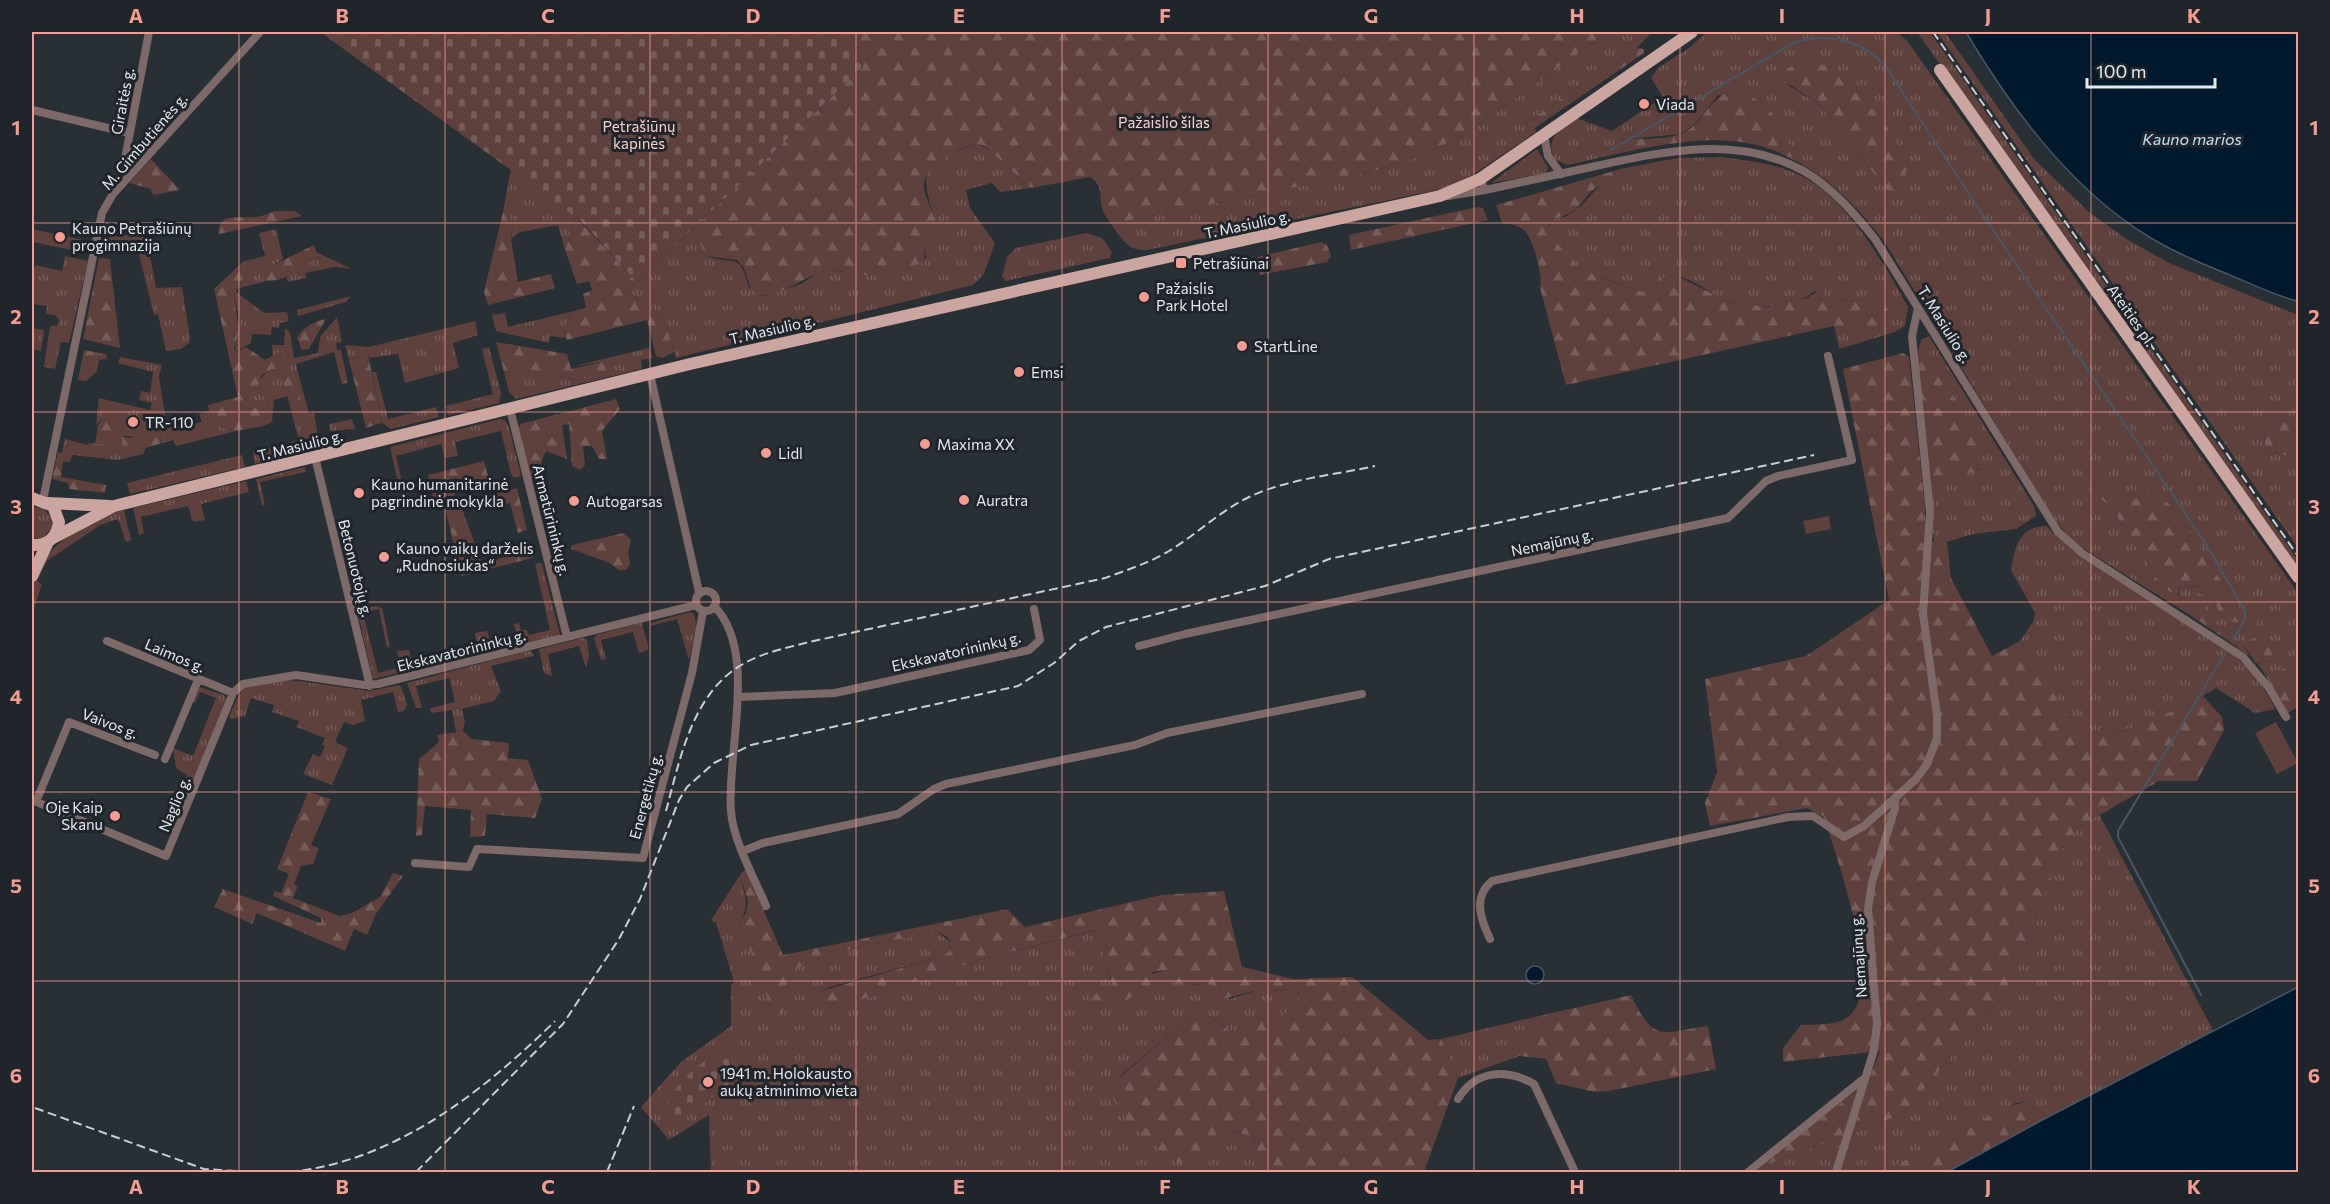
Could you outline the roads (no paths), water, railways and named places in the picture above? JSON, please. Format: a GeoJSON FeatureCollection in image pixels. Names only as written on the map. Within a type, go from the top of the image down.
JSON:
{"type":"FeatureCollection","features":[{"type":"Feature","properties":{"kind":"main road","name":"T. Masiulio g."},"geometry":{"type":"LineString","coordinates":[[32,545],[51,540],[114,506],[650,374],[997,293],[1482,185],[1544,135],[1692,32]]}},
{"type":"Feature","properties":{"kind":"main road","name":"Ateities pl."},"geometry":{"type":"LineString","coordinates":[[1940,70],[2298,577]]}},
{"type":"Feature","properties":{"kind":"main road","name":"T. Masiulio g."},"geometry":{"type":"LineString","coordinates":[[38,500],[114,506]]}},
{"type":"Feature","properties":{"kind":"main road"},"geometry":{"type":"LineString","coordinates":[[32,576],[59,522],[56,511],[38,500]]}},
{"type":"Feature","properties":{"kind":"street","name":"Giraitės g."},"geometry":{"type":"LineString","coordinates":[[129,176],[125,165],[129,133],[149,32]]}},
{"type":"Feature","properties":{"kind":"street","name":"M. Gimbutienės g."},"geometry":{"type":"LineString","coordinates":[[38,500],[102,213],[113,194],[260,32]]}},
{"type":"Feature","properties":{"kind":"street"},"geometry":{"type":"LineString","coordinates":[[32,110],[129,133]]}},
{"type":"Feature","properties":{"kind":"street"},"geometry":{"type":"LineString","coordinates":[[1544,135],[1548,156],[1561,174]]}},
{"type":"Feature","properties":{"kind":"street","name":"T. Masiulio g."},"geometry":{"type":"LineString","coordinates":[[1482,185],[1561,174],[1690,148],[1737,150],[1783,162],[1810,175],[1841,199],[1875,239],[2058,532],[2082,553],[2242,657],[2270,688],[2286,717]]}},
{"type":"Feature","properties":{"kind":"street"},"geometry":{"type":"LineString","coordinates":[[1490,939],[1483,925],[1480,899],[1483,888],[1492,880],[1788,817],[1813,816],[1844,837],[1864,826],[1927,764],[1937,738],[1937,716],[1923,614],[1930,512],[1912,336],[1918,309]]}},
{"type":"Feature","properties":{"kind":"street","name":"Nemajūnų g."},"geometry":{"type":"LineString","coordinates":[[1139,646],[1185,634],[1728,518],[1772,479],[1852,460],[1828,356]]}},
{"type":"Feature","properties":{"kind":"street"},"geometry":{"type":"LineString","coordinates":[[650,374],[699,592],[696,604],[703,611],[714,606]]}},
{"type":"Feature","properties":{"kind":"street","name":"Armatūrininkų g."},"geometry":{"type":"LineString","coordinates":[[510,409],[567,638]]}},
{"type":"Feature","properties":{"kind":"street","name":"Betonuotojų g."},"geometry":{"type":"LineString","coordinates":[[315,457],[370,686]]}},
{"type":"Feature","properties":{"kind":"street"},"geometry":{"type":"LineString","coordinates":[[699,592],[706,590],[712,593],[715,598],[714,606]]}},
{"type":"Feature","properties":{"kind":"street","name":"Ekskavatorininkų g."},"geometry":{"type":"LineString","coordinates":[[233,693],[243,684],[296,675],[370,686],[696,604]]}},
{"type":"Feature","properties":{"kind":"street"},"geometry":{"type":"LineString","coordinates":[[714,606],[723,614],[730,630],[737,668],[738,697],[731,780],[731,812],[743,851],[766,906]]}},
{"type":"Feature","properties":{"kind":"street","name":"Ekskavatorininkų g."},"geometry":{"type":"LineString","coordinates":[[738,697],[835,693],[1029,650],[1040,640],[1034,609]]}},
{"type":"Feature","properties":{"kind":"street","name":"Energetikų g."},"geometry":{"type":"LineString","coordinates":[[415,863],[469,867],[477,849],[643,858],[692,673],[703,611]]}},
{"type":"Feature","properties":{"kind":"street","name":"Laimos g."},"geometry":{"type":"LineString","coordinates":[[107,641],[233,693]]}},
{"type":"Feature","properties":{"kind":"street"},"geometry":{"type":"LineString","coordinates":[[165,759],[198,680]]}},
{"type":"Feature","properties":{"kind":"street","name":"Naglio g."},"geometry":{"type":"LineString","coordinates":[[34,801],[166,856],[233,693]]}},
{"type":"Feature","properties":{"kind":"street"},"geometry":{"type":"LineString","coordinates":[[743,851],[763,843],[898,814],[934,789],[946,784],[1135,745],[1201,726],[1362,694]]}},
{"type":"Feature","properties":{"kind":"street","name":"Vaivos g."},"geometry":{"type":"LineString","coordinates":[[34,801],[69,722],[155,755]]}},
{"type":"Feature","properties":{"kind":"street","name":"Nemajūnų g."},"geometry":{"type":"LineString","coordinates":[[1836,1173],[1862,1080],[1874,1050],[1877,1024],[1868,926],[1869,896],[1895,798]]}},
{"type":"Feature","properties":{"kind":"street"},"geometry":{"type":"LineString","coordinates":[[1458,1099],[1465,1088],[1494,1074],[1507,1073],[1534,1084],[1575,1173]]}},
{"type":"Feature","properties":{"kind":"street","name":"Nemajūnų g."},"geometry":{"type":"LineString","coordinates":[[1748,1173],[1862,1080]]}},
{"type":"Feature","properties":{"kind":"water","name":"Kauno marios"},"geometry":{"type":"Polygon","coordinates":[[[1966,32],[2298,32],[2298,301],[2272,293],[2180,253],[2122,219],[2095,197],[2046,147],[2003,90],[1966,32]]]}},
{"type":"Feature","properties":{"kind":"water"},"geometry":{"type":"Polygon","coordinates":[[[1535,966],[1541,969],[1544,975],[1541,981],[1535,984],[1529,981],[1526,975],[1529,969],[1535,966]]]}},
{"type":"Feature","properties":{"kind":"water"},"geometry":{"type":"Polygon","coordinates":[[[2298,987],[2298,1172],[1947,1172],[2048,1117],[2298,987]]]}},
{"type":"Feature","properties":{"kind":"waterway"},"geometry":{"type":"LineString","coordinates":[[1611,150],[1793,43],[1830,38],[1853,44],[1875,56],[1885,65],[1976,205],[2206,544],[2245,611],[2245,618],[2233,640]]}},
{"type":"Feature","properties":{"kind":"waterway"},"geometry":{"type":"LineString","coordinates":[[2201,995],[2118,837],[2118,831],[2225,653]]}},
{"type":"Feature","properties":{"kind":"railway"},"geometry":{"type":"LineString","coordinates":[[1933,32],[2298,556]]}},
{"type":"Feature","properties":{"kind":"railway"},"geometry":{"type":"LineString","coordinates":[[416,1172],[563,1024],[619,939],[640,899],[679,800],[687,787],[714,763],[751,745],[1018,686],[1054,663],[1079,641],[1106,627],[1265,586],[1329,559],[1814,455]]}},
{"type":"Feature","properties":{"kind":"railway"},"geometry":{"type":"LineString","coordinates":[[666,811],[683,749],[700,710],[711,692],[726,677],[743,664],[759,656],[809,642],[1105,578],[1161,555],[1249,497],[1295,482],[1375,466]]}},
{"type":"Feature","properties":{"kind":"railway"},"geometry":{"type":"LineString","coordinates":[[289,1172],[328,1166],[400,1139],[467,1097],[498,1073],[555,1021]]}},
{"type":"Feature","properties":{"kind":"railway"},"geometry":{"type":"LineString","coordinates":[[607,1172],[634,1106]]}},
{"type":"Feature","properties":{"kind":"railway"},"geometry":{"type":"LineString","coordinates":[[35,1108],[204,1169],[250,1172]]}},
{"type":"Feature","properties":{"kind":"place","name":"Viada"},"geometry":{"type":"Point","coordinates":[1644,104]}},
{"type":"Feature","properties":{"kind":"place","name":"Kauno Petrašiūnų progimnazija"},"geometry":{"type":"Point","coordinates":[60,237]}},
{"type":"Feature","properties":{"kind":"place","name":"Petrašiūnai"},"geometry":{"type":"Point","coordinates":[1181,263]}},
{"type":"Feature","properties":{"kind":"place","name":"Pažaislis Park Hotel"},"geometry":{"type":"Point","coordinates":[1144,297]}},
{"type":"Feature","properties":{"kind":"place","name":"StartLine"},"geometry":{"type":"Point","coordinates":[1242,346]}},
{"type":"Feature","properties":{"kind":"place","name":"Emsi"},"geometry":{"type":"Point","coordinates":[1019,372]}},
{"type":"Feature","properties":{"kind":"place","name":"TR-110"},"geometry":{"type":"Point","coordinates":[133,422]}},
{"type":"Feature","properties":{"kind":"place","name":"Maxima XX"},"geometry":{"type":"Point","coordinates":[925,444]}},
{"type":"Feature","properties":{"kind":"place","name":"Lidl"},"geometry":{"type":"Point","coordinates":[766,453]}},
{"type":"Feature","properties":{"kind":"place","name":"Kauno humanitarinė pagrindinė mokykla"},"geometry":{"type":"Point","coordinates":[359,493]}},
{"type":"Feature","properties":{"kind":"place","name":"Auratra"},"geometry":{"type":"Point","coordinates":[964,500]}},
{"type":"Feature","properties":{"kind":"place","name":"Autogarsas"},"geometry":{"type":"Point","coordinates":[574,501]}},
{"type":"Feature","properties":{"kind":"place","name":"Kauno vaikų darželis „Rudnosiukas“"},"geometry":{"type":"Point","coordinates":[384,557]}},
{"type":"Feature","properties":{"kind":"place","name":"Oje Kaip Skanu"},"geometry":{"type":"Point","coordinates":[115,816]}},
{"type":"Feature","properties":{"kind":"place","name":"1941 m. Holokausto aukų atminimo vieta"},"geometry":{"type":"Point","coordinates":[708,1082]}},
{"type":"Feature","properties":{"kind":"park label","name":"Pažaislio šilas"},"geometry":{"type":"Point","coordinates":[1164,122]}},
{"type":"Feature","properties":{"kind":"park label","name":"Petrašiūnų kapinės"},"geometry":{"type":"Point","coordinates":[639,134]}}]}
